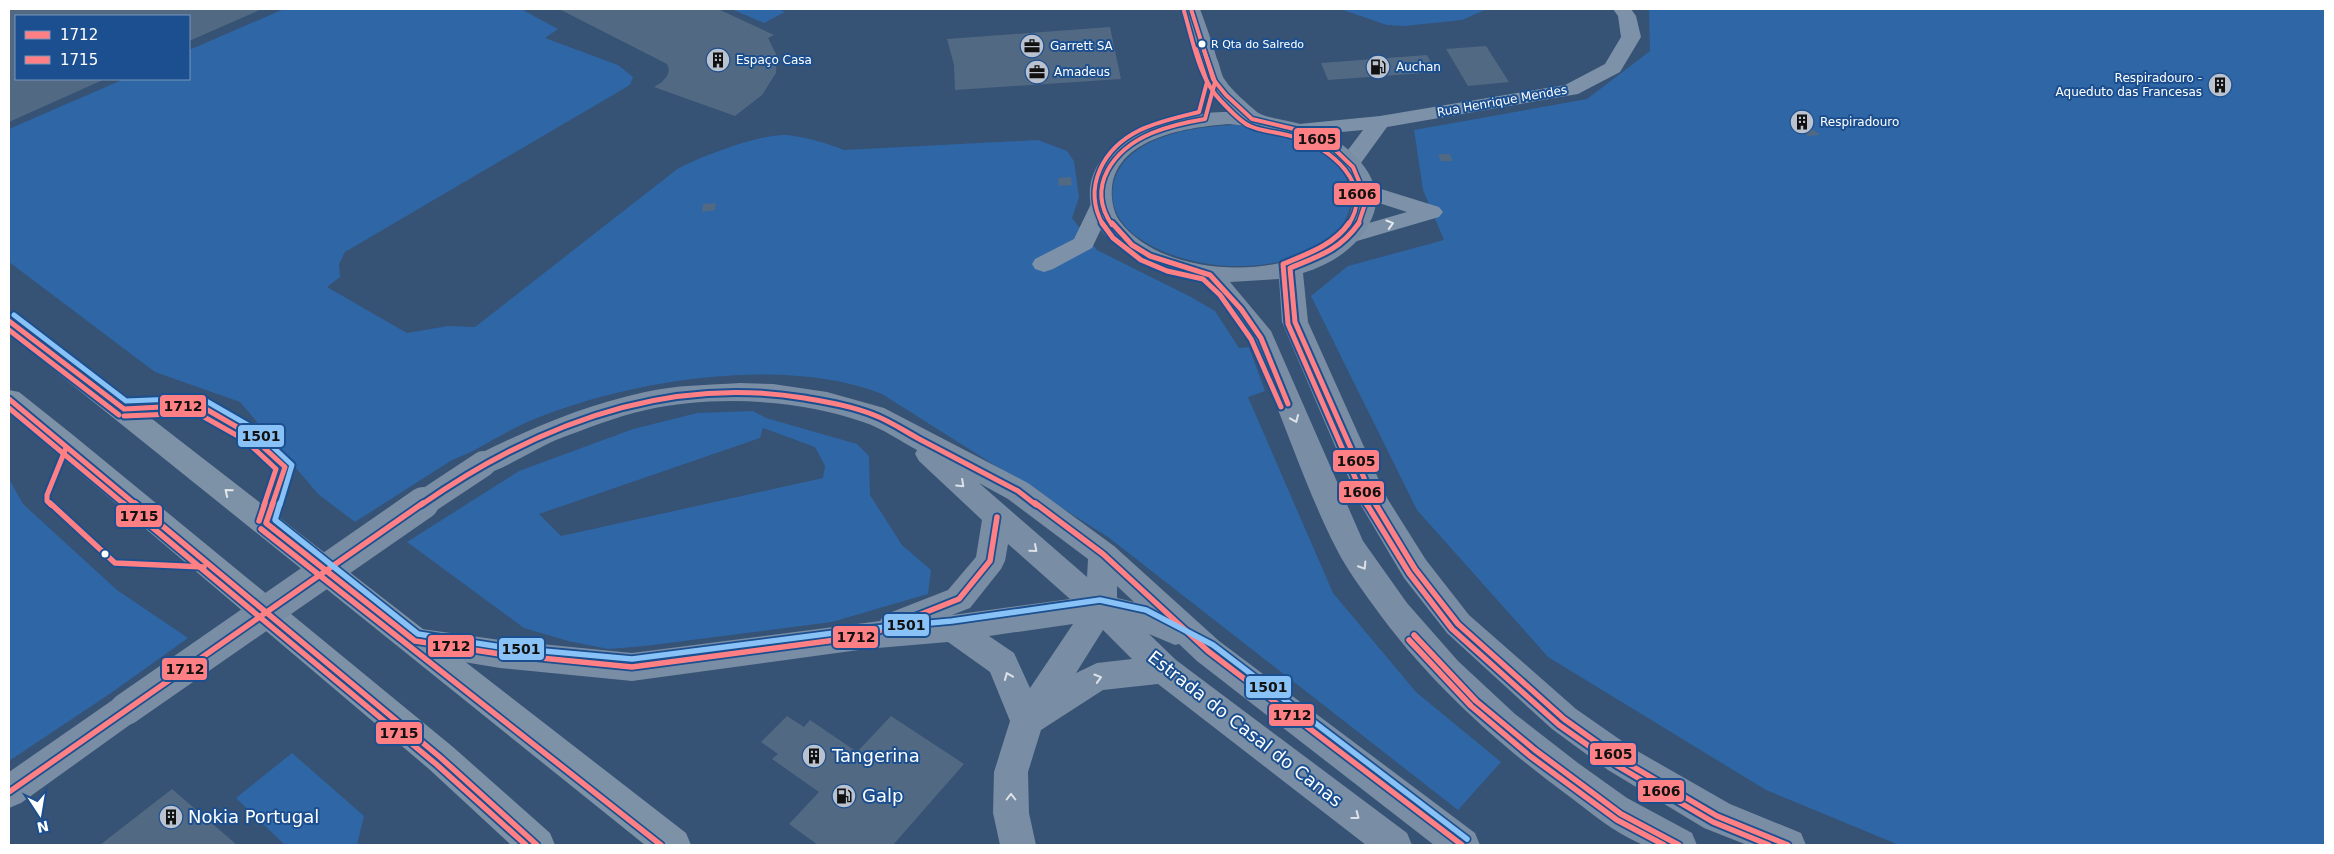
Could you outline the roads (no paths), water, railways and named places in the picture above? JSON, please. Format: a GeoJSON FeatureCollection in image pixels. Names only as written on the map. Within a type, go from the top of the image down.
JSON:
{"type":"FeatureCollection","features":[{"type":"Feature","properties":{"kind":"highway"},"geometry":{"type":"LineString","coordinates":[[9,321],[673,845]]}},
{"type":"Feature","properties":{"kind":"highway"},"geometry":{"type":"LineString","coordinates":[[9,399],[63,442],[440,758],[537,845]]}},
{"type":"Feature","properties":{"kind":"street"},"geometry":{"type":"LineString","coordinates":[[1191,9],[1214,82],[1253,120]]}},
{"type":"Feature","properties":{"kind":"street","name":"Rua Henrique Mendes"},"geometry":{"type":"LineString","coordinates":[[1299,130],[1380,122],[1571,90],[1613,68],[1631,37],[1627,16],[1622,9]]}},
{"type":"Feature","properties":{"kind":"street"},"geometry":{"type":"LineString","coordinates":[[1205,119],[1214,82]]}},
{"type":"Feature","properties":{"kind":"street"},"geometry":{"type":"LineString","coordinates":[[1205,119],[1253,120],[1299,130],[1330,146],[1350,162],[1360,176],[1365,191],[1365,207],[1360,222],[1349,236],[1334,249],[1314,260],[1290,268],[1246,275],[1208,273],[1181,268],[1157,260],[1136,249],[1120,236],[1108,221],[1101,206],[1100,190],[1104,176],[1112,162],[1124,149],[1160,130],[1205,119]]}},
{"type":"Feature","properties":{"kind":"street"},"geometry":{"type":"LineString","coordinates":[[1350,162],[1380,122]]}},
{"type":"Feature","properties":{"kind":"street"},"geometry":{"type":"LineString","coordinates":[[1349,236],[1431,212],[1365,191]]}},
{"type":"Feature","properties":{"kind":"street"},"geometry":{"type":"LineString","coordinates":[[1044,264],[1084,243],[1101,206]]}},
{"type":"Feature","properties":{"kind":"street"},"geometry":{"type":"LineString","coordinates":[[1290,268],[1295,322],[1374,502],[1415,569],[1458,624],[1564,719],[1620,759],[1717,816],[1788,845]]}},
{"type":"Feature","properties":{"kind":"street"},"geometry":{"type":"LineString","coordinates":[[1208,273],[1258,332],[1350,546],[1369,577],[1421,644],[1476,701],[1534,750],[1621,814],[1678,845]]}},
{"type":"Feature","properties":{"kind":"street","name":"Estrada do Casal do Canas"},"geometry":{"type":"LineString","coordinates":[[9,792],[452,483],[483,464],[529,440],[575,422],[645,401],[677,396],[740,392],[799,396],[855,408],[900,427],[1018,491],[1103,554],[1208,652],[1462,845]]}},
{"type":"Feature","properties":{"kind":"street","name":"Estrada do Casal do Canas"},"geometry":{"type":"LineString","coordinates":[[900,427],[997,517],[1100,607],[1164,670],[1394,845]]}},
{"type":"Feature","properties":{"kind":"street"},"geometry":{"type":"LineString","coordinates":[[866,636],[959,599],[990,561],[997,517]]}},
{"type":"Feature","properties":{"kind":"street"},"geometry":{"type":"LineString","coordinates":[[1018,845],[1011,813],[1011,772],[1027,721],[1100,607],[1103,554]]}},
{"type":"Feature","properties":{"kind":"street"},"geometry":{"type":"LineString","coordinates":[[415,641],[500,654],[632,667],[866,636],[953,628],[1100,607]]}},
{"type":"Feature","properties":{"kind":"street","name":"Estrada do Casal do Canas"},"geometry":{"type":"LineString","coordinates":[[1100,607],[1144,617],[1208,652]]}},
{"type":"Feature","properties":{"kind":"street"},"geometry":{"type":"LineString","coordinates":[[953,628],[1003,662],[1027,721]]}},
{"type":"Feature","properties":{"kind":"street"},"geometry":{"type":"LineString","coordinates":[[1027,721],[1097,677],[1164,670]]}},
{"type":"Feature","properties":{"kind":"place","name":"R Qta do Salredo"},"geometry":{"type":"Point","coordinates":[1202,44]}},
{"type":"Feature","properties":{"kind":"place","name":"Garrett SA"},"geometry":{"type":"Point","coordinates":[1032,46]}},
{"type":"Feature","properties":{"kind":"place","name":"Espaço Casa"},"geometry":{"type":"Point","coordinates":[718,60]}},
{"type":"Feature","properties":{"kind":"place","name":"Auchan"},"geometry":{"type":"Point","coordinates":[1378,67]}},
{"type":"Feature","properties":{"kind":"place","name":"Amadeus"},"geometry":{"type":"Point","coordinates":[1037,72]}},
{"type":"Feature","properties":{"kind":"place","name":"Respiradouro - Aqueduto das Francesas"},"geometry":{"type":"Point","coordinates":[2220,85]}},
{"type":"Feature","properties":{"kind":"place","name":"Respiradouro"},"geometry":{"type":"Point","coordinates":[1802,122]}},
{"type":"Feature","properties":{"kind":"place","name":"Tangerina"},"geometry":{"type":"Point","coordinates":[814,756]}},
{"type":"Feature","properties":{"kind":"place","name":"Galp"},"geometry":{"type":"Point","coordinates":[844,796]}},
{"type":"Feature","properties":{"kind":"place","name":"Nokia Portugal"},"geometry":{"type":"Point","coordinates":[171,817]}}]}
